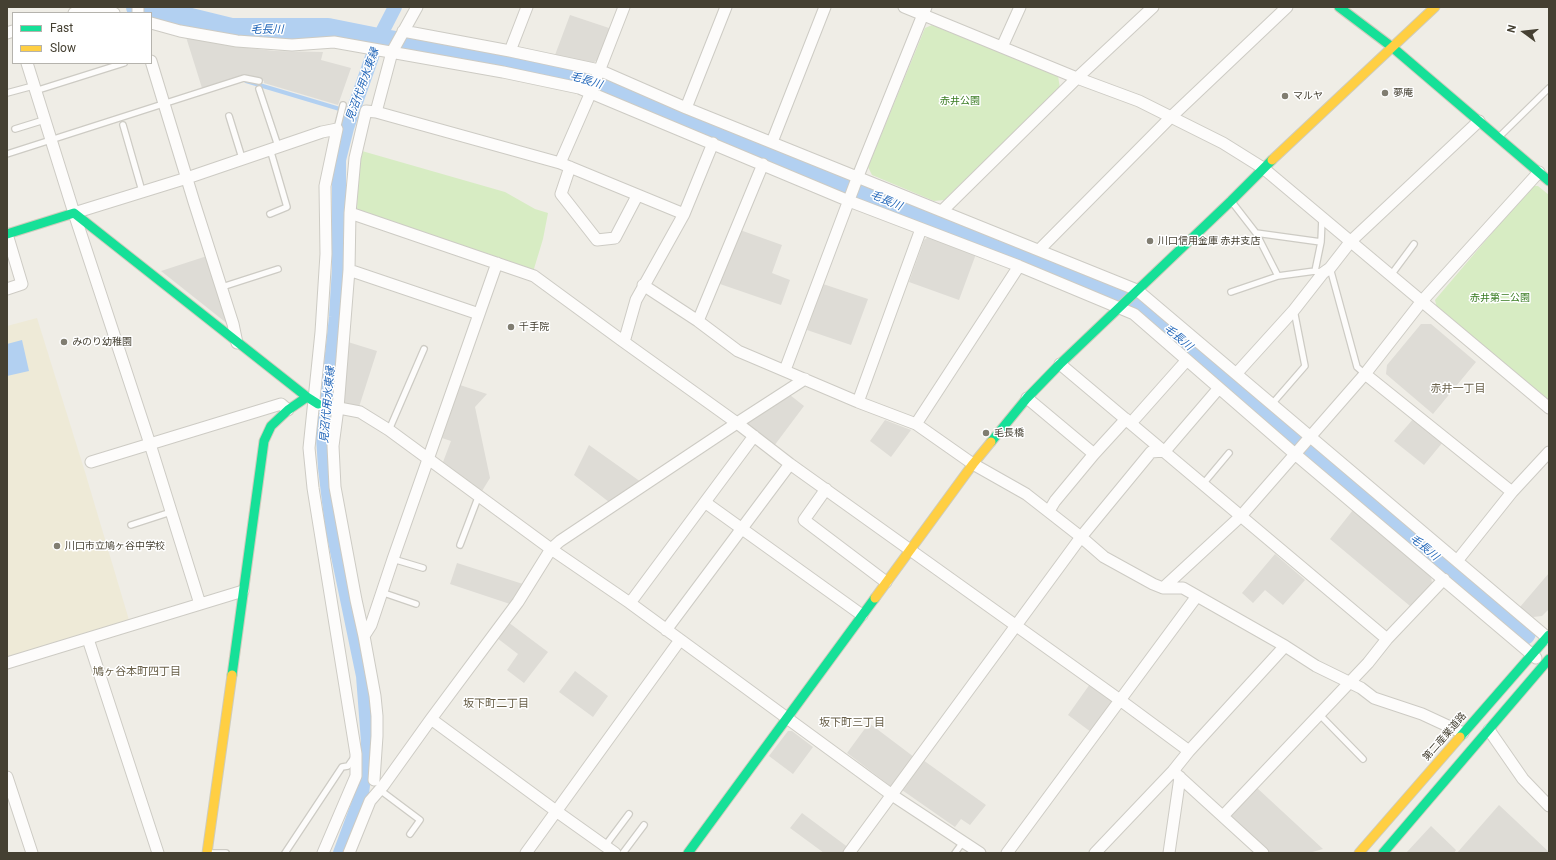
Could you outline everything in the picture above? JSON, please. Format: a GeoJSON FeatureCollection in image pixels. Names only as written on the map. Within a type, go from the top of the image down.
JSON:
{"type":"FeatureCollection","features":[{"type":"Feature","properties":{"kind":"street"},"geometry":{"type":"LineString","coordinates":[[77,12],[93,7],[110,12]]}},
{"type":"Feature","properties":{"kind":"street"},"geometry":{"type":"LineString","coordinates":[[376,112],[392,52],[417,7]]}},
{"type":"Feature","properties":{"kind":"street"},"geometry":{"type":"LineString","coordinates":[[510,51],[527,7]]}},
{"type":"Feature","properties":{"kind":"street"},"geometry":{"type":"LineString","coordinates":[[624,7],[599,70],[565,165],[561,194],[597,240],[615,238],[637,196]]}},
{"type":"Feature","properties":{"kind":"street"},"geometry":{"type":"LineString","coordinates":[[686,108],[726,7]]}},
{"type":"Feature","properties":{"kind":"street"},"geometry":{"type":"LineString","coordinates":[[772,142],[826,7]]}},
{"type":"Feature","properties":{"kind":"street"},"geometry":{"type":"LineString","coordinates":[[904,7],[925,11],[1002,48],[1139,101],[1222,143],[1262,168],[1549,408]]}},
{"type":"Feature","properties":{"kind":"street"},"geometry":{"type":"LineString","coordinates":[[1002,48],[1020,7]]}},
{"type":"Feature","properties":{"kind":"street"},"geometry":{"type":"LineString","coordinates":[[942,210],[1077,78],[1153,7]]}},
{"type":"Feature","properties":{"kind":"street"},"geometry":{"type":"LineString","coordinates":[[1039,250],[1171,117],[1288,7]]}},
{"type":"Feature","properties":{"kind":"street"},"geometry":{"type":"LineString","coordinates":[[1339,7],[1392,47],[1549,181]]}},
{"type":"Feature","properties":{"kind":"street"},"geometry":{"type":"LineString","coordinates":[[688,853],[973,464],[1027,398],[1135,291],[1231,201],[1262,168],[1436,7]]}},
{"type":"Feature","properties":{"kind":"street"},"geometry":{"type":"LineString","coordinates":[[785,370],[858,176],[925,11]]}},
{"type":"Feature","properties":{"kind":"street"},"geometry":{"type":"LineString","coordinates":[[152,23],[180,31],[237,41],[292,45],[334,42],[503,72],[579,88],[921,230],[1121,306],[1134,314],[1219,388],[1303,445],[1456,561],[1548,637]]}},
{"type":"Feature","properties":{"kind":"street"},"geometry":{"type":"LineString","coordinates":[[403,31],[510,51],[599,70],[686,108],[942,210],[1135,291],[1272,404],[1303,445],[1444,579],[1532,654],[1547,664],[1383,853]]}},
{"type":"Feature","properties":{"kind":"street"},"geometry":{"type":"LineString","coordinates":[[26,64],[150,444],[200,604]]}},
{"type":"Feature","properties":{"kind":"street"},"geometry":{"type":"LineString","coordinates":[[152,64],[222,287],[238,344]]}},
{"type":"Feature","properties":{"kind":"street"},"geometry":{"type":"LineString","coordinates":[[379,785],[377,716],[364,636],[335,487],[333,446],[338,408],[349,270],[350,213],[355,158],[366,111],[376,112],[565,165],[637,196],[684,214]]}},
{"type":"Feature","properties":{"kind":"street"},"geometry":{"type":"LineString","coordinates":[[1236,374],[1294,310],[1323,270],[1351,241],[1479,121]]}},
{"type":"Feature","properties":{"kind":"street"},"geometry":{"type":"LineString","coordinates":[[7,289],[22,284],[7,234],[187,178],[322,132],[337,129],[325,186],[326,254],[321,332],[309,448],[313,488],[356,754],[356,776],[324,853]]}},
{"type":"Feature","properties":{"kind":"street"},"geometry":{"type":"LineString","coordinates":[[624,342],[631,314],[643,285],[663,253],[684,214],[712,143]]}},
{"type":"Feature","properties":{"kind":"street"},"geometry":{"type":"LineString","coordinates":[[698,321],[763,164]]}},
{"type":"Feature","properties":{"kind":"street"},"geometry":{"type":"LineString","coordinates":[[1163,588],[1241,516],[1365,374],[1422,301],[1539,172]]}},
{"type":"Feature","properties":{"kind":"street"},"geometry":{"type":"LineString","coordinates":[[74,213],[238,344],[313,401],[360,412],[389,430],[892,795],[980,853]]}},
{"type":"Feature","properties":{"kind":"street"},"geometry":{"type":"LineString","coordinates":[[350,213],[534,276],[737,423],[790,464],[1189,751]]}},
{"type":"Feature","properties":{"kind":"street"},"geometry":{"type":"LineString","coordinates":[[858,402],[921,230]]}},
{"type":"Feature","properties":{"kind":"street"},"geometry":{"type":"LineString","coordinates":[[364,636],[371,625],[381,592],[497,263]]}},
{"type":"Feature","properties":{"kind":"street"},"geometry":{"type":"LineString","coordinates":[[916,424],[1019,266]]}},
{"type":"Feature","properties":{"kind":"street"},"geometry":{"type":"LineString","coordinates":[[349,270],[480,314]]}},
{"type":"Feature","properties":{"kind":"street"},"geometry":{"type":"LineString","coordinates":[[643,285],[698,321],[738,351],[858,402],[916,424],[973,464],[1026,494],[1082,537],[1104,557],[1153,584],[1163,588],[1184,588],[1285,646],[1316,666],[1361,688],[1374,698],[1422,714],[1463,733]]}},
{"type":"Feature","properties":{"kind":"street"},"geometry":{"type":"LineString","coordinates":[[1049,511],[1055,501],[1094,454],[1188,360]]}},
{"type":"Feature","properties":{"kind":"street"},"geometry":{"type":"LineString","coordinates":[[1060,364],[1387,639]]}},
{"type":"Feature","properties":{"kind":"street"},"geometry":{"type":"LineString","coordinates":[[1365,374],[1512,492]]}},
{"type":"Feature","properties":{"kind":"street"},"geometry":{"type":"LineString","coordinates":[[349,853],[370,801],[379,785],[518,602],[551,549],[560,541],[805,379]]}},
{"type":"Feature","properties":{"kind":"street"},"geometry":{"type":"LineString","coordinates":[[849,853],[1082,537],[1151,452],[1165,451],[1219,388]]}},
{"type":"Feature","properties":{"kind":"street"},"geometry":{"type":"LineString","coordinates":[[1027,398],[1094,454]]}},
{"type":"Feature","properties":{"kind":"street"},"geometry":{"type":"LineString","coordinates":[[207,853],[264,441],[271,426],[288,410],[313,401]]}},
{"type":"Feature","properties":{"kind":"street"},"geometry":{"type":"LineString","coordinates":[[91,462],[281,404],[288,410]]}},
{"type":"Feature","properties":{"kind":"street"},"geometry":{"type":"LineString","coordinates":[[630,604],[754,436]]}},
{"type":"Feature","properties":{"kind":"street"},"geometry":{"type":"LineString","coordinates":[[1456,561],[1512,492],[1549,452]]}},
{"type":"Feature","properties":{"kind":"street"},"geometry":{"type":"LineString","coordinates":[[666,630],[790,464]]}},
{"type":"Feature","properties":{"kind":"street"},"geometry":{"type":"LineString","coordinates":[[826,489],[804,520],[886,582]]}},
{"type":"Feature","properties":{"kind":"street"},"geometry":{"type":"LineString","coordinates":[[706,502],[742,530],[862,615]]}},
{"type":"Feature","properties":{"kind":"street"},"geometry":{"type":"LineString","coordinates":[[1223,816],[1368,663],[1387,639],[1444,579]]}},
{"type":"Feature","properties":{"kind":"street"},"geometry":{"type":"LineString","coordinates":[[7,663],[243,591]]}},
{"type":"Feature","properties":{"kind":"street"},"geometry":{"type":"LineString","coordinates":[[1007,853],[1198,596]]}},
{"type":"Feature","properties":{"kind":"street","name":"第二産業道路"},"geometry":{"type":"LineString","coordinates":[[1359,853],[1548,637]]}},
{"type":"Feature","properties":{"kind":"street"},"geometry":{"type":"LineString","coordinates":[[88,638],[158,853]]}},
{"type":"Feature","properties":{"kind":"street"},"geometry":{"type":"LineString","coordinates":[[526,853],[680,640]]}},
{"type":"Feature","properties":{"kind":"street"},"geometry":{"type":"LineString","coordinates":[[1095,853],[1176,774],[1189,751],[1285,646]]}},
{"type":"Feature","properties":{"kind":"street"},"geometry":{"type":"LineString","coordinates":[[431,718],[556,812],[615,853]]}},
{"type":"Feature","properties":{"kind":"street"},"geometry":{"type":"LineString","coordinates":[[1489,730],[1523,779],[1549,806]]}},
{"type":"Feature","properties":{"kind":"street"},"geometry":{"type":"LineString","coordinates":[[1176,774],[1263,853]]}},
{"type":"Feature","properties":{"kind":"street"},"geometry":{"type":"LineString","coordinates":[[1169,853],[1176,774]]}},
{"type":"Feature","properties":{"kind":"street"},"geometry":{"type":"LineString","coordinates":[[356,776],[379,785]]}},
{"type":"Feature","properties":{"kind":"street"},"geometry":{"type":"LineString","coordinates":[[7,777],[32,853]]}},
{"type":"Feature","properties":{"kind":"lane"},"geometry":{"type":"LineString","coordinates":[[7,93],[34,88],[120,64]]}},
{"type":"Feature","properties":{"kind":"lane"},"geometry":{"type":"LineString","coordinates":[[7,154],[52,141],[244,78],[259,81]]}},
{"type":"Feature","properties":{"kind":"lane"},"geometry":{"type":"LineString","coordinates":[[1498,137],[1549,88]]}},
{"type":"Feature","properties":{"kind":"lane"},"geometry":{"type":"LineString","coordinates":[[259,89],[287,207],[270,214]]}},
{"type":"Feature","properties":{"kind":"lane"},"geometry":{"type":"LineString","coordinates":[[337,129],[343,105]]}},
{"type":"Feature","properties":{"kind":"lane"},"geometry":{"type":"LineString","coordinates":[[229,116],[242,158]]}},
{"type":"Feature","properties":{"kind":"lane"},"geometry":{"type":"LineString","coordinates":[[15,129],[44,120]]}},
{"type":"Feature","properties":{"kind":"lane"},"geometry":{"type":"LineString","coordinates":[[123,125],[142,191]]}},
{"type":"Feature","properties":{"kind":"lane"},"geometry":{"type":"LineString","coordinates":[[1231,201],[1256,233],[1278,276]]}},
{"type":"Feature","properties":{"kind":"lane"},"geometry":{"type":"LineString","coordinates":[[1322,218],[1321,242],[1323,270],[1357,367],[1365,374]]}},
{"type":"Feature","properties":{"kind":"lane"},"geometry":{"type":"LineString","coordinates":[[1256,233],[1321,242]]}},
{"type":"Feature","properties":{"kind":"lane"},"geometry":{"type":"LineString","coordinates":[[1391,275],[1414,244]]}},
{"type":"Feature","properties":{"kind":"lane"},"geometry":{"type":"LineString","coordinates":[[222,287],[278,269]]}},
{"type":"Feature","properties":{"kind":"lane"},"geometry":{"type":"LineString","coordinates":[[1231,292],[1278,276],[1323,270]]}},
{"type":"Feature","properties":{"kind":"lane"},"geometry":{"type":"LineString","coordinates":[[1272,404],[1305,366],[1294,310]]}},
{"type":"Feature","properties":{"kind":"lane"},"geometry":{"type":"LineString","coordinates":[[389,430],[424,349]]}},
{"type":"Feature","properties":{"kind":"lane"},"geometry":{"type":"LineString","coordinates":[[1203,484],[1229,453]]}},
{"type":"Feature","properties":{"kind":"lane"},"geometry":{"type":"LineString","coordinates":[[460,545],[479,495]]}},
{"type":"Feature","properties":{"kind":"lane"},"geometry":{"type":"LineString","coordinates":[[131,525],[171,512]]}},
{"type":"Feature","properties":{"kind":"lane"},"geometry":{"type":"LineString","coordinates":[[393,559],[423,568]]}},
{"type":"Feature","properties":{"kind":"lane"},"geometry":{"type":"LineString","coordinates":[[381,592],[416,604]]}},
{"type":"Feature","properties":{"kind":"lane"},"geometry":{"type":"LineString","coordinates":[[1319,714],[1363,759]]}},
{"type":"Feature","properties":{"kind":"lane"},"geometry":{"type":"LineString","coordinates":[[285,853],[342,767],[348,766],[356,754]]}},
{"type":"Feature","properties":{"kind":"lane"},"geometry":{"type":"LineString","coordinates":[[379,785],[420,820],[410,834]]}},
{"type":"Feature","properties":{"kind":"lane"},"geometry":{"type":"LineString","coordinates":[[605,846],[628,814]]}},
{"type":"Feature","properties":{"kind":"lane"},"geometry":{"type":"LineString","coordinates":[[624,853],[644,825]]}},
{"type":"Feature","properties":{"kind":"lane"},"geometry":{"type":"LineString","coordinates":[[955,853],[963,842]]}},
{"type":"Feature","properties":{"kind":"lane"},"geometry":{"type":"LineString","coordinates":[[207,853],[226,853]]}},
{"type":"Feature","properties":{"kind":"shaded area"},"geometry":{"type":"Polygon","coordinates":[[[570,15],[612,29],[599,59],[591,64],[555,55],[570,15]]]}},
{"type":"Feature","properties":{"kind":"shaded area"},"geometry":{"type":"Polygon","coordinates":[[[186,37],[248,48],[275,51],[323,52],[321,60],[351,68],[338,105],[264,83],[264,81],[244,75],[202,88],[186,37]]]}},
{"type":"Feature","properties":{"kind":"shaded area"},"geometry":{"type":"Polygon","coordinates":[[[740,230],[782,245],[772,273],[790,280],[781,305],[720,284],[740,230]]]}},
{"type":"Feature","properties":{"kind":"shaded area"},"geometry":{"type":"Polygon","coordinates":[[[930,236],[976,254],[959,300],[909,282],[924,240],[930,236]]]}},
{"type":"Feature","properties":{"kind":"shaded area"},"geometry":{"type":"Polygon","coordinates":[[[207,256],[229,325],[161,271],[207,256]]]}},
{"type":"Feature","properties":{"kind":"shaded area"},"geometry":{"type":"Polygon","coordinates":[[[823,284],[868,299],[851,345],[807,330],[823,284]]]}},
{"type":"Feature","properties":{"kind":"shaded area","name":"川口市立鳩ヶ谷中学校"},"geometry":{"type":"Polygon","coordinates":[[[37,318],[129,620],[7,657],[7,326],[37,318]]]}},
{"type":"Feature","properties":{"kind":"shaded area"},"geometry":{"type":"Polygon","coordinates":[[[1421,324],[1431,324],[1476,362],[1433,414],[1386,374],[1387,365],[1421,324]]]}},
{"type":"Feature","properties":{"kind":"shaded area"},"geometry":{"type":"Polygon","coordinates":[[[348,342],[377,351],[359,407],[342,402],[348,342]]]}},
{"type":"Feature","properties":{"kind":"shaded area"},"geometry":{"type":"Polygon","coordinates":[[[460,385],[487,394],[475,407],[490,478],[482,491],[443,462],[451,441],[442,438],[460,385]]]}},
{"type":"Feature","properties":{"kind":"shaded area"},"geometry":{"type":"Polygon","coordinates":[[[790,395],[804,406],[774,446],[747,427],[747,422],[790,395]]]}},
{"type":"Feature","properties":{"kind":"shaded area"},"geometry":{"type":"Polygon","coordinates":[[[1414,418],[1443,442],[1424,465],[1394,441],[1414,418]]]}},
{"type":"Feature","properties":{"kind":"shaded area"},"geometry":{"type":"Polygon","coordinates":[[[885,420],[911,430],[891,457],[870,441],[885,420]]]}},
{"type":"Feature","properties":{"kind":"shaded area"},"geometry":{"type":"Polygon","coordinates":[[[589,445],[641,482],[609,502],[574,475],[589,445]]]}},
{"type":"Feature","properties":{"kind":"shaded area"},"geometry":{"type":"Polygon","coordinates":[[[1353,510],[1431,576],[1432,583],[1410,606],[1330,539],[1353,510]]]}},
{"type":"Feature","properties":{"kind":"shaded area"},"geometry":{"type":"Polygon","coordinates":[[[1275,554],[1305,580],[1283,605],[1265,590],[1253,603],[1242,593],[1275,554]]]}},
{"type":"Feature","properties":{"kind":"shaded area"},"geometry":{"type":"Polygon","coordinates":[[[457,563],[523,584],[510,604],[450,584],[457,563]]]}},
{"type":"Feature","properties":{"kind":"shaded area"},"geometry":{"type":"Polygon","coordinates":[[[1549,573],[1549,609],[1542,616],[1533,617],[1520,607],[1549,573]]]}},
{"type":"Feature","properties":{"kind":"shaded area"},"geometry":{"type":"Polygon","coordinates":[[[508,622],[548,652],[524,683],[507,670],[518,654],[497,638],[508,622]]]}},
{"type":"Feature","properties":{"kind":"shaded area"},"geometry":{"type":"Polygon","coordinates":[[[575,671],[608,696],[593,717],[559,692],[575,671]]]}},
{"type":"Feature","properties":{"kind":"shaded area"},"geometry":{"type":"Polygon","coordinates":[[[1090,684],[1111,699],[1112,703],[1091,732],[1068,715],[1090,684]]]}},
{"type":"Feature","properties":{"kind":"shaded area"},"geometry":{"type":"Polygon","coordinates":[[[869,723],[914,757],[893,788],[847,753],[869,723]]]}},
{"type":"Feature","properties":{"kind":"shaded area"},"geometry":{"type":"Polygon","coordinates":[[[788,731],[792,731],[813,747],[793,774],[769,756],[788,731]]]}},
{"type":"Feature","properties":{"kind":"shaded area"},"geometry":{"type":"Polygon","coordinates":[[[923,760],[986,805],[970,825],[961,819],[955,827],[902,790],[923,760]]]}},
{"type":"Feature","properties":{"kind":"shaded area"},"geometry":{"type":"Polygon","coordinates":[[[1256,787],[1323,849],[1309,853],[1270,853],[1232,818],[1231,815],[1256,787]]]}},
{"type":"Feature","properties":{"kind":"shaded area"},"geometry":{"type":"Polygon","coordinates":[[[1499,805],[1549,852],[1549,853],[1457,853],[1499,805]]]}},
{"type":"Feature","properties":{"kind":"shaded area"},"geometry":{"type":"Polygon","coordinates":[[[802,813],[849,848],[845,853],[824,853],[790,828],[802,813]]]}},
{"type":"Feature","properties":{"kind":"shaded area"},"geometry":{"type":"Polygon","coordinates":[[[1431,826],[1456,850],[1454,853],[1406,853],[1431,826]]]}},
{"type":"Feature","properties":{"kind":"green space","name":"赤井公園"},"geometry":{"type":"Polygon","coordinates":[[[932,25],[1058,76],[1060,88],[944,200],[934,201],[872,175],[868,167],[925,28],[932,25]]]}},
{"type":"Feature","properties":{"kind":"green space"},"geometry":{"type":"Polygon","coordinates":[[[362,151],[505,192],[535,209],[548,213],[543,239],[533,272],[357,210],[358,178],[362,151]]]}},
{"type":"Feature","properties":{"kind":"green space","name":"赤井第二公園"},"geometry":{"type":"Polygon","coordinates":[[[1532,186],[1538,186],[1549,195],[1549,403],[1437,308],[1435,300],[1532,186]]]}},
{"type":"Feature","properties":{"kind":"water"},"geometry":{"type":"Polygon","coordinates":[[[22,340],[29,371],[7,376],[7,344],[22,340]]]}},
{"type":"Feature","properties":{"kind":"waterway","name":"毛長川"},"geometry":{"type":"LineString","coordinates":[[138,7],[231,30],[328,30],[543,68],[584,79],[650,102],[854,189],[1141,307],[1211,365],[1524,633]]}},
{"type":"Feature","properties":{"kind":"waterway","name":"見沼代用水東縁"},"geometry":{"type":"LineString","coordinates":[[340,853],[362,794],[368,742],[363,676],[332,527],[323,437],[336,317],[339,268],[339,160],[347,128],[378,40],[395,7]]}},
{"type":"Feature","properties":{"kind":"waterway"},"geometry":{"type":"LineString","coordinates":[[246,81],[353,113]]}},
{"type":"Feature","properties":{"kind":"traffic: fast"},"geometry":{"type":"LineString","coordinates":[[1339,7],[1392,47],[1549,181]]}},
{"type":"Feature","properties":{"kind":"traffic: fast"},"geometry":{"type":"LineString","coordinates":[[991,442],[1027,398],[1060,364],[1272,160]]}},
{"type":"Feature","properties":{"kind":"traffic: fast"},"geometry":{"type":"LineString","coordinates":[[7,234],[74,213],[307,397]]}},
{"type":"Feature","properties":{"kind":"traffic: fast"},"geometry":{"type":"LineString","coordinates":[[232,675],[264,441],[271,426],[288,410],[307,397],[318,404]]}},
{"type":"Feature","properties":{"kind":"traffic: fast"},"geometry":{"type":"LineString","coordinates":[[688,853],[875,598]]}},
{"type":"Feature","properties":{"kind":"traffic: fast"},"geometry":{"type":"LineString","coordinates":[[1460,737],[1549,635]]}},
{"type":"Feature","properties":{"kind":"traffic: fast"},"geometry":{"type":"LineString","coordinates":[[1383,853],[1549,659]]}},
{"type":"Feature","properties":{"kind":"traffic: slow"},"geometry":{"type":"LineString","coordinates":[[1272,160],[1435,7]]}},
{"type":"Feature","properties":{"kind":"traffic: slow"},"geometry":{"type":"LineString","coordinates":[[875,598],[973,464],[991,442]]}},
{"type":"Feature","properties":{"kind":"traffic: slow"},"geometry":{"type":"LineString","coordinates":[[207,853],[232,675]]}},
{"type":"Feature","properties":{"kind":"traffic: slow"},"geometry":{"type":"LineString","coordinates":[[1359,853],[1460,737]]}},
{"type":"Feature","properties":{"kind":"place","name":"夢庵"},"geometry":{"type":"Point","coordinates":[1385,93]}},
{"type":"Feature","properties":{"kind":"place","name":"マルヤ"},"geometry":{"type":"Point","coordinates":[1285,96]}},
{"type":"Feature","properties":{"kind":"place","name":"川口信用金庫 赤井支店"},"geometry":{"type":"Point","coordinates":[1150,241]}},
{"type":"Feature","properties":{"kind":"place","name":"千手院"},"geometry":{"type":"Point","coordinates":[511,327]}},
{"type":"Feature","properties":{"kind":"place","name":"みのり幼稚園"},"geometry":{"type":"Point","coordinates":[64,342]}},
{"type":"Feature","properties":{"kind":"place","name":"毛長橋"},"geometry":{"type":"Point","coordinates":[986,433]}},
{"type":"Feature","properties":{"kind":"place","name":"川口市立鳩ヶ谷中学校"},"geometry":{"type":"Point","coordinates":[57,546]}},
{"type":"Feature","properties":{"kind":"district","name":"赤井一丁目"},"geometry":{"type":"Point","coordinates":[1458,389]}},
{"type":"Feature","properties":{"kind":"district","name":"鳩ヶ谷本町四丁目"},"geometry":{"type":"Point","coordinates":[137,672]}},
{"type":"Feature","properties":{"kind":"district","name":"坂下町二丁目"},"geometry":{"type":"Point","coordinates":[496,704]}},
{"type":"Feature","properties":{"kind":"district","name":"坂下町三丁目"},"geometry":{"type":"Point","coordinates":[852,723]}}]}
